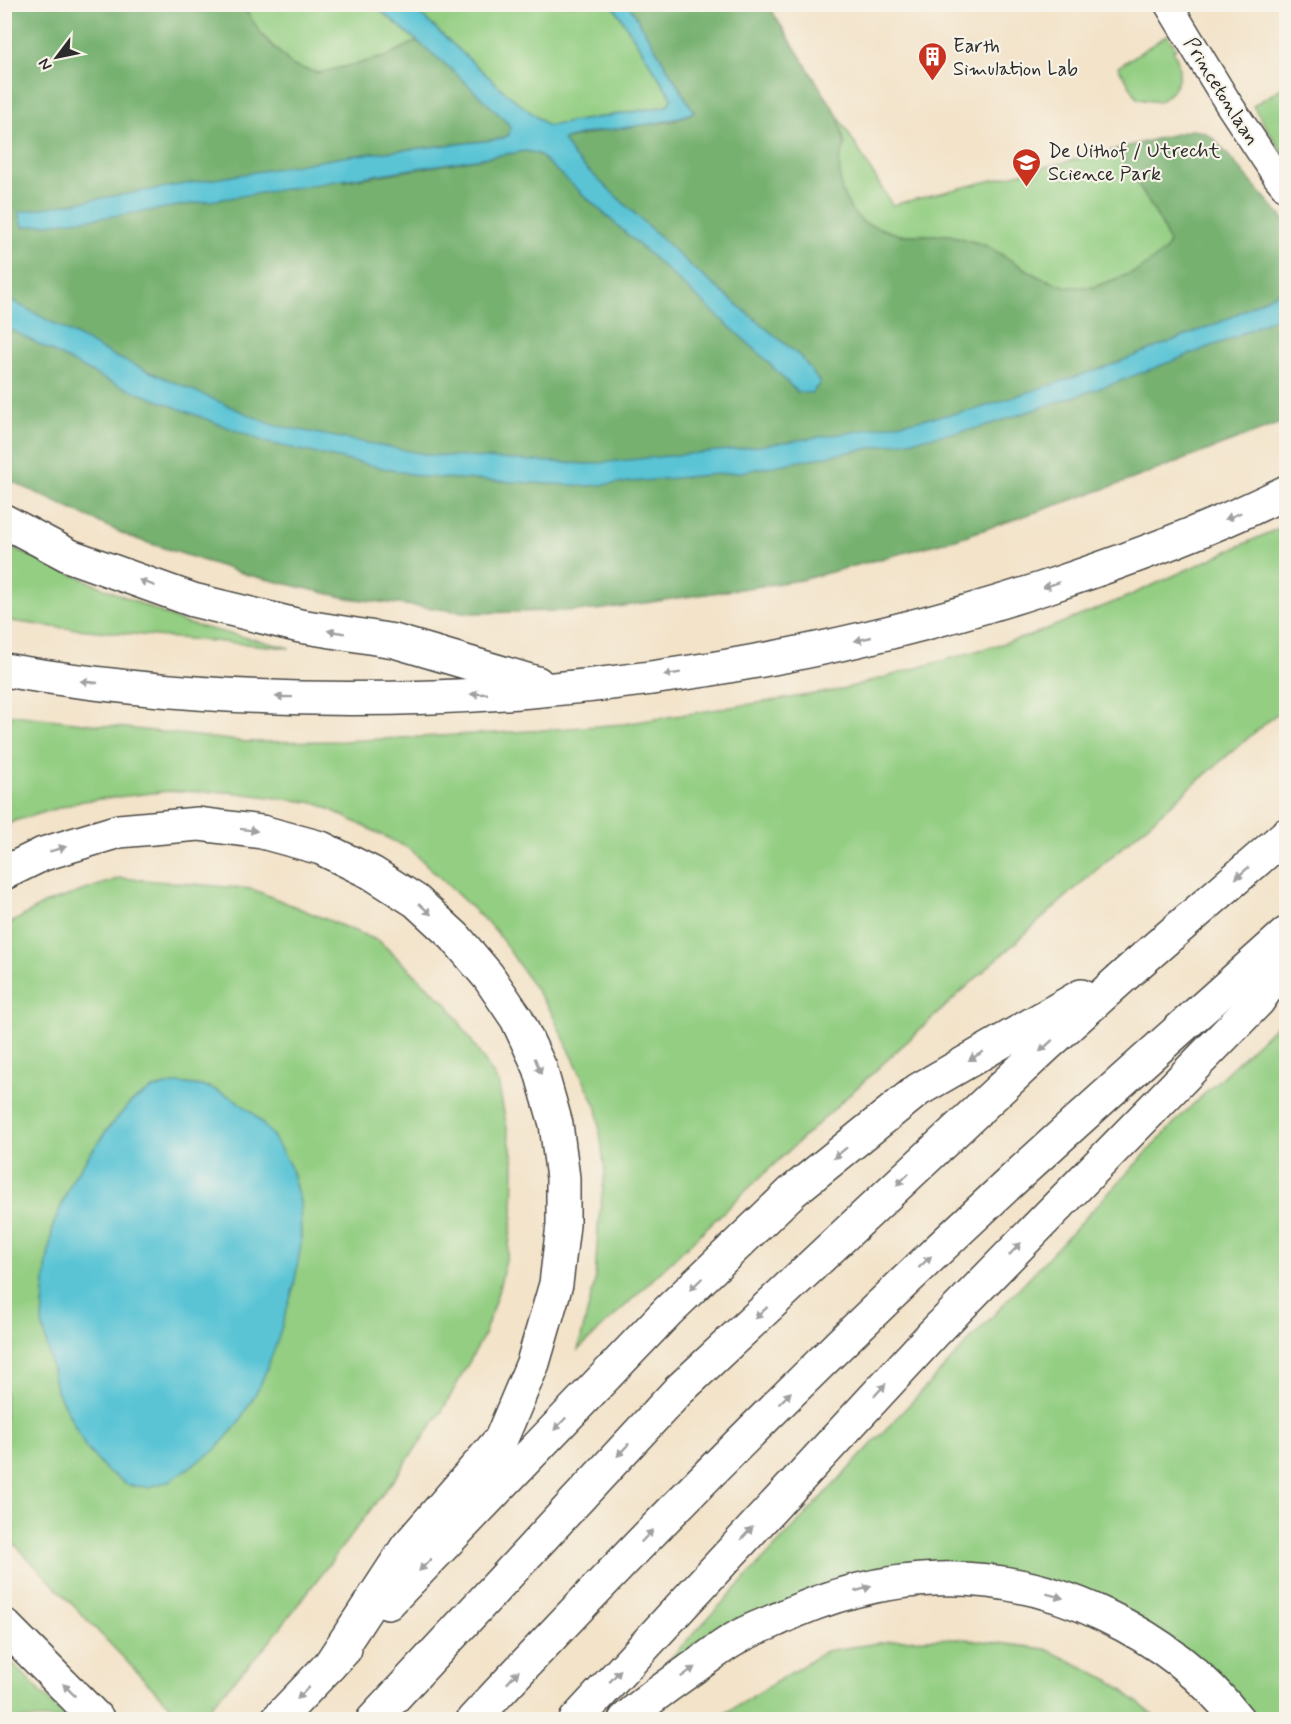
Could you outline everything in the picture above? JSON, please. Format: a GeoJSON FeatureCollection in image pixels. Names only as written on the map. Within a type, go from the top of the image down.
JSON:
{"type":"FeatureCollection","features":[{"type":"Feature","properties":{"kind":"highway"},"geometry":{"type":"LineString","coordinates":[[4,670],[98,683],[241,696],[358,699],[558,689],[628,681],[742,663],[864,639],[976,609],[1089,573],[1159,547],[1287,492]]}},
{"type":"Feature","properties":{"kind":"highway"},"geometry":{"type":"LineString","coordinates":[[4,521],[70,556],[193,600],[300,626],[394,641],[558,689]]}},
{"type":"Feature","properties":{"kind":"highway"},"geometry":{"type":"LineString","coordinates":[[4,873],[42,854],[119,831],[198,824],[262,832],[321,848],[372,873],[416,901],[455,937],[488,976],[517,1019],[540,1068],[556,1124],[563,1178],[563,1226],[556,1284],[533,1363],[501,1439],[407,1547],[328,1666]]}},
{"type":"Feature","properties":{"kind":"highway"},"geometry":{"type":"LineString","coordinates":[[373,1719],[678,1391],[960,1125],[1136,965],[1287,835]]}},
{"type":"Feature","properties":{"kind":"highway"},"geometry":{"type":"LineString","coordinates":[[473,1719],[678,1503],[846,1337],[1017,1176],[1287,934]]}},
{"type":"Feature","properties":{"kind":"highway"},"geometry":{"type":"LineString","coordinates":[[576,1719],[933,1334],[1258,1001],[1287,960]]}},
{"type":"Feature","properties":{"kind":"highway"},"geometry":{"type":"LineString","coordinates":[[277,1719],[668,1311],[792,1192],[918,1090],[1136,965]]}},
{"type":"Feature","properties":{"kind":"highway"},"geometry":{"type":"LineString","coordinates":[[625,1719],[736,1638],[804,1606],[880,1584],[945,1577],[1012,1584],[1075,1601],[1132,1628],[1184,1663],[1238,1719]]}},
{"type":"Feature","properties":{"kind":"highway"},"geometry":{"type":"LineString","coordinates":[[4,1609],[40,1661]]}},
{"type":"Feature","properties":{"kind":"highway"},"geometry":{"type":"LineString","coordinates":[[4,1625],[98,1719]]}},
{"type":"Feature","properties":{"kind":"street","name":"Princetonlaan"},"geometry":{"type":"LineString","coordinates":[[1168,4],[1228,103],[1282,183]]}},
{"type":"Feature","properties":{"kind":"green space"},"geometry":{"type":"Polygon","coordinates":[[[4,5],[242,5],[262,35],[293,66],[318,73],[385,57],[417,41],[451,69],[505,120],[510,127],[509,135],[501,139],[349,156],[345,181],[526,151],[538,154],[760,354],[797,392],[802,358],[693,268],[574,157],[563,140],[607,130],[674,121],[694,112],[629,5],[768,5],[838,116],[845,145],[839,161],[841,190],[852,211],[864,223],[900,235],[949,235],[987,246],[1039,277],[1067,287],[1094,287],[1137,271],[1164,252],[1169,243],[1161,223],[1117,149],[1191,130],[1204,132],[1215,140],[1286,222],[1286,421],[1122,483],[959,538],[801,580],[597,610],[472,613],[347,598],[248,575],[130,537],[5,478],[4,5]]]}},
{"type":"Feature","properties":{"kind":"green space"},"geometry":{"type":"Polygon","coordinates":[[[242,5],[374,5],[417,41],[385,57],[318,73],[293,66],[262,35],[242,5]]]}},
{"type":"Feature","properties":{"kind":"green space"},"geometry":{"type":"Polygon","coordinates":[[[410,5],[613,5],[672,98],[667,106],[548,126],[505,92],[410,5]]]}},
{"type":"Feature","properties":{"kind":"green space"},"geometry":{"type":"Polygon","coordinates":[[[1167,35],[1176,48],[1173,50],[1179,66],[1175,86],[1159,102],[1138,99],[1118,67],[1167,35]]]}},
{"type":"Feature","properties":{"kind":"green space"},"geometry":{"type":"Polygon","coordinates":[[[1286,85],[1286,159],[1253,106],[1286,85]]]}},
{"type":"Feature","properties":{"kind":"green space"},"geometry":{"type":"Polygon","coordinates":[[[838,116],[892,205],[1117,149],[1161,223],[1169,243],[1164,252],[1137,271],[1094,287],[1067,287],[1039,277],[987,246],[949,235],[900,235],[864,223],[851,211],[841,190],[839,161],[845,145],[838,116]]]}},
{"type":"Feature","properties":{"kind":"green space"},"geometry":{"type":"Polygon","coordinates":[[[1286,525],[1286,706],[1088,877],[959,994],[743,1193],[578,1350],[595,1281],[598,1228],[605,1172],[597,1108],[551,1012],[496,931],[410,849],[317,803],[229,792],[169,791],[83,801],[14,821],[5,827],[5,714],[248,742],[344,741],[624,724],[840,690],[1029,636],[1122,599],[1286,525]]]}},
{"type":"Feature","properties":{"kind":"green space"},"geometry":{"type":"Polygon","coordinates":[[[5,545],[185,623],[290,648],[54,627],[5,620],[5,545]]]}},
{"type":"Feature","properties":{"kind":"green space"},"geometry":{"type":"Polygon","coordinates":[[[120,878],[252,889],[379,941],[449,1006],[498,1082],[514,1164],[513,1215],[508,1253],[498,1292],[484,1335],[442,1411],[394,1479],[267,1645],[198,1719],[182,1719],[5,1534],[4,927],[44,904],[120,878]],[[179,1083],[130,1103],[107,1130],[73,1178],[53,1226],[46,1270],[42,1322],[56,1389],[86,1448],[301,1244],[300,1202],[290,1166],[233,1098],[208,1087],[179,1083]]]}},
{"type":"Feature","properties":{"kind":"green space"},"geometry":{"type":"Polygon","coordinates":[[[1286,1016],[1286,1719],[1254,1719],[1236,1694],[1105,1601],[888,1570],[645,1685],[1183,1114],[1286,1016]]]}},
{"type":"Feature","properties":{"kind":"green space"},"geometry":{"type":"Polygon","coordinates":[[[958,1638],[1046,1649],[1111,1681],[1158,1719],[716,1719],[826,1651],[898,1640],[958,1638]]]}},
{"type":"Feature","properties":{"kind":"green space"},"geometry":{"type":"Polygon","coordinates":[[[5,1655],[67,1719],[5,1719],[5,1655]]]}},
{"type":"Feature","properties":{"kind":"water"},"geometry":{"type":"Polygon","coordinates":[[[374,5],[410,5],[505,92],[548,126],[667,106],[672,98],[613,5],[629,5],[694,112],[662,122],[595,132],[563,140],[574,157],[693,268],[802,358],[820,383],[812,393],[797,392],[760,354],[538,154],[526,151],[122,215],[23,227],[19,212],[349,156],[501,139],[509,135],[510,127],[505,120],[451,69],[374,5]]]}},
{"type":"Feature","properties":{"kind":"water"},"geometry":{"type":"Polygon","coordinates":[[[1286,288],[1286,313],[1228,340],[1112,384],[979,428],[741,472],[588,486],[424,477],[268,443],[108,381],[4,326],[5,297],[116,357],[273,425],[430,455],[588,464],[738,449],[846,433],[974,410],[1111,365],[1223,321],[1286,288]]]}},
{"type":"Feature","properties":{"kind":"water"},"geometry":{"type":"Polygon","coordinates":[[[179,1083],[208,1087],[233,1098],[254,1114],[273,1136],[290,1166],[300,1202],[301,1244],[294,1286],[276,1345],[260,1386],[238,1424],[215,1450],[171,1480],[150,1487],[130,1486],[108,1472],[86,1448],[56,1389],[42,1322],[46,1270],[53,1226],[73,1178],[107,1130],[130,1103],[152,1089],[179,1083]]]}},
{"type":"Feature","properties":{"kind":"place","name":"Earth Simulation Lab"},"geometry":{"type":"Point","coordinates":[932,82]}},
{"type":"Feature","properties":{"kind":"place","name":"De Uithof / Utrecht Science Park"},"geometry":{"type":"Point","coordinates":[1027,188]}}]}
